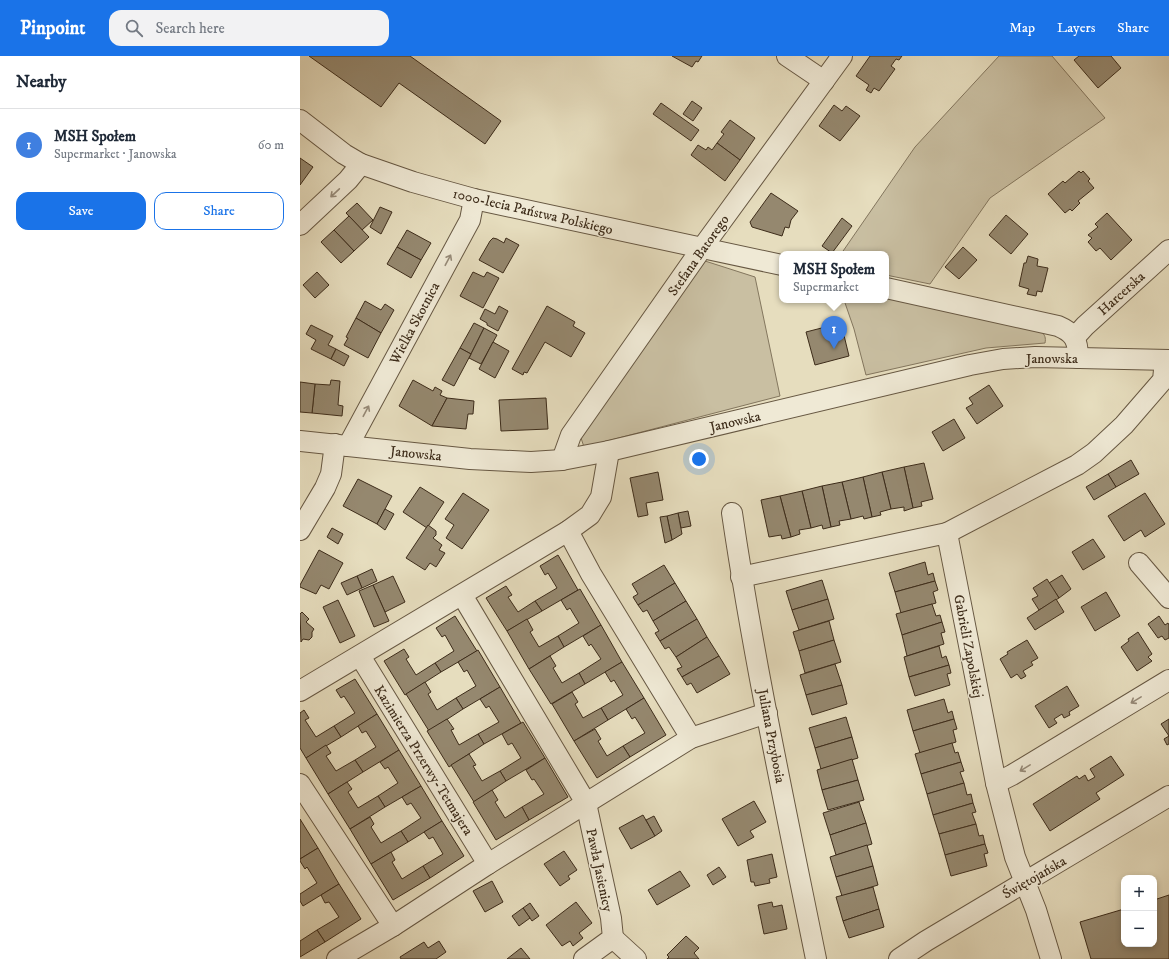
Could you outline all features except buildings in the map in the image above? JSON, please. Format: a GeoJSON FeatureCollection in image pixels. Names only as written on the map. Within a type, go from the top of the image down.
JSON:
{"type":"FeatureCollection","features":[{"type":"Feature","properties":{"kind":"street"},"geometry":{"type":"LineString","coordinates":[[787,56],[824,80]]}},
{"type":"Feature","properties":{"kind":"street","name":"Stefana Batorego"},"geometry":{"type":"LineString","coordinates":[[562,460],[571,435],[702,248],[842,56]]}},
{"type":"Feature","properties":{"kind":"street","name":"1000-lecia Państwa Polskiego"},"geometry":{"type":"LineString","coordinates":[[300,120],[344,154],[361,164],[413,182],[474,199],[779,264]]}},
{"type":"Feature","properties":{"kind":"street"},"geometry":{"type":"LineString","coordinates":[[300,225],[348,180],[361,164]]}},
{"type":"Feature","properties":{"kind":"street","name":"Wielka Skotnica"},"geometry":{"type":"LineString","coordinates":[[300,530],[325,488],[341,445],[470,220],[474,199]]}},
{"type":"Feature","properties":{"kind":"street","name":"Harcerska"},"geometry":{"type":"LineString","coordinates":[[1075,337],[1085,326],[1169,250]]}},
{"type":"Feature","properties":{"kind":"street"},"geometry":{"type":"LineString","coordinates":[[889,289],[1058,326],[1067,330],[1075,337],[1078,347],[1078,358]]}},
{"type":"Feature","properties":{"kind":"street","name":"Janowska"},"geometry":{"type":"LineString","coordinates":[[300,441],[470,459],[531,462],[562,460],[608,451],[970,365],[1003,359],[1035,357],[1167,360]]}},
{"type":"Feature","properties":{"kind":"street"},"geometry":{"type":"LineString","coordinates":[[741,577],[947,533],[1077,465],[1094,453],[1124,425],[1162,380],[1167,360]]}},
{"type":"Feature","properties":{"kind":"street"},"geometry":{"type":"LineString","coordinates":[[300,691],[568,532],[590,515],[601,497],[608,451]]}},
{"type":"Feature","properties":{"kind":"street","name":"Juliana Przybosia"},"geometry":{"type":"LineString","coordinates":[[732,513],[741,577],[816,959]]}},
{"type":"Feature","properties":{"kind":"street"},"geometry":{"type":"LineString","coordinates":[[568,532],[591,574],[691,738]]}},
{"type":"Feature","properties":{"kind":"street","name":"Gabrieli Zapolskiej"},"geometry":{"type":"LineString","coordinates":[[947,533],[996,783],[1015,857],[1036,910],[1051,959]]}},
{"type":"Feature","properties":{"kind":"street"},"geometry":{"type":"LineString","coordinates":[[1139,563],[1169,598]]}},
{"type":"Feature","properties":{"kind":"street"},"geometry":{"type":"LineString","coordinates":[[462,594],[586,803]]}},
{"type":"Feature","properties":{"kind":"street","name":"Kazimierza Przerwy-Tetmajera"},"geometry":{"type":"LineString","coordinates":[[360,656],[488,864]]}},
{"type":"Feature","properties":{"kind":"street"},"geometry":{"type":"LineString","coordinates":[[996,783],[1019,771],[1169,680]]}},
{"type":"Feature","properties":{"kind":"street"},"geometry":{"type":"LineString","coordinates":[[337,959],[393,926],[488,864],[691,738],[767,713]]}},
{"type":"Feature","properties":{"kind":"street"},"geometry":{"type":"LineString","coordinates":[[300,784],[393,926]]}},
{"type":"Feature","properties":{"kind":"street","name":"Świętojańska"},"geometry":{"type":"LineString","coordinates":[[899,959],[926,941],[1169,796]]}},
{"type":"Feature","properties":{"kind":"street","name":"Pawła Jasienicy"},"geometry":{"type":"LineString","coordinates":[[586,803],[611,918],[613,938]]}},
{"type":"Feature","properties":{"kind":"street"},"geometry":{"type":"LineString","coordinates":[[584,959],[613,938],[636,959]]}},
{"type":"Feature","properties":{"kind":"shaded area"},"geometry":{"type":"Polygon","coordinates":[[[999,56],[1052,56],[1105,118],[990,198],[930,284],[889,276],[889,251],[843,251],[915,147],[999,56]]]}},
{"type":"Feature","properties":{"kind":"shaded area"},"geometry":{"type":"Polygon","coordinates":[[[705,261],[755,277],[780,396],[584,447],[581,438],[705,261]]]}},
{"type":"Feature","properties":{"kind":"shaded area"},"geometry":{"type":"Polygon","coordinates":[[[889,298],[1041,331],[1045,337],[1045,343],[986,348],[866,375],[854,329],[845,303],[889,303],[889,298]]]}},
{"type":"Feature","properties":{"kind":"place","name":"MSH Społem"},"geometry":{"type":"Point","coordinates":[834,349]}}]}
